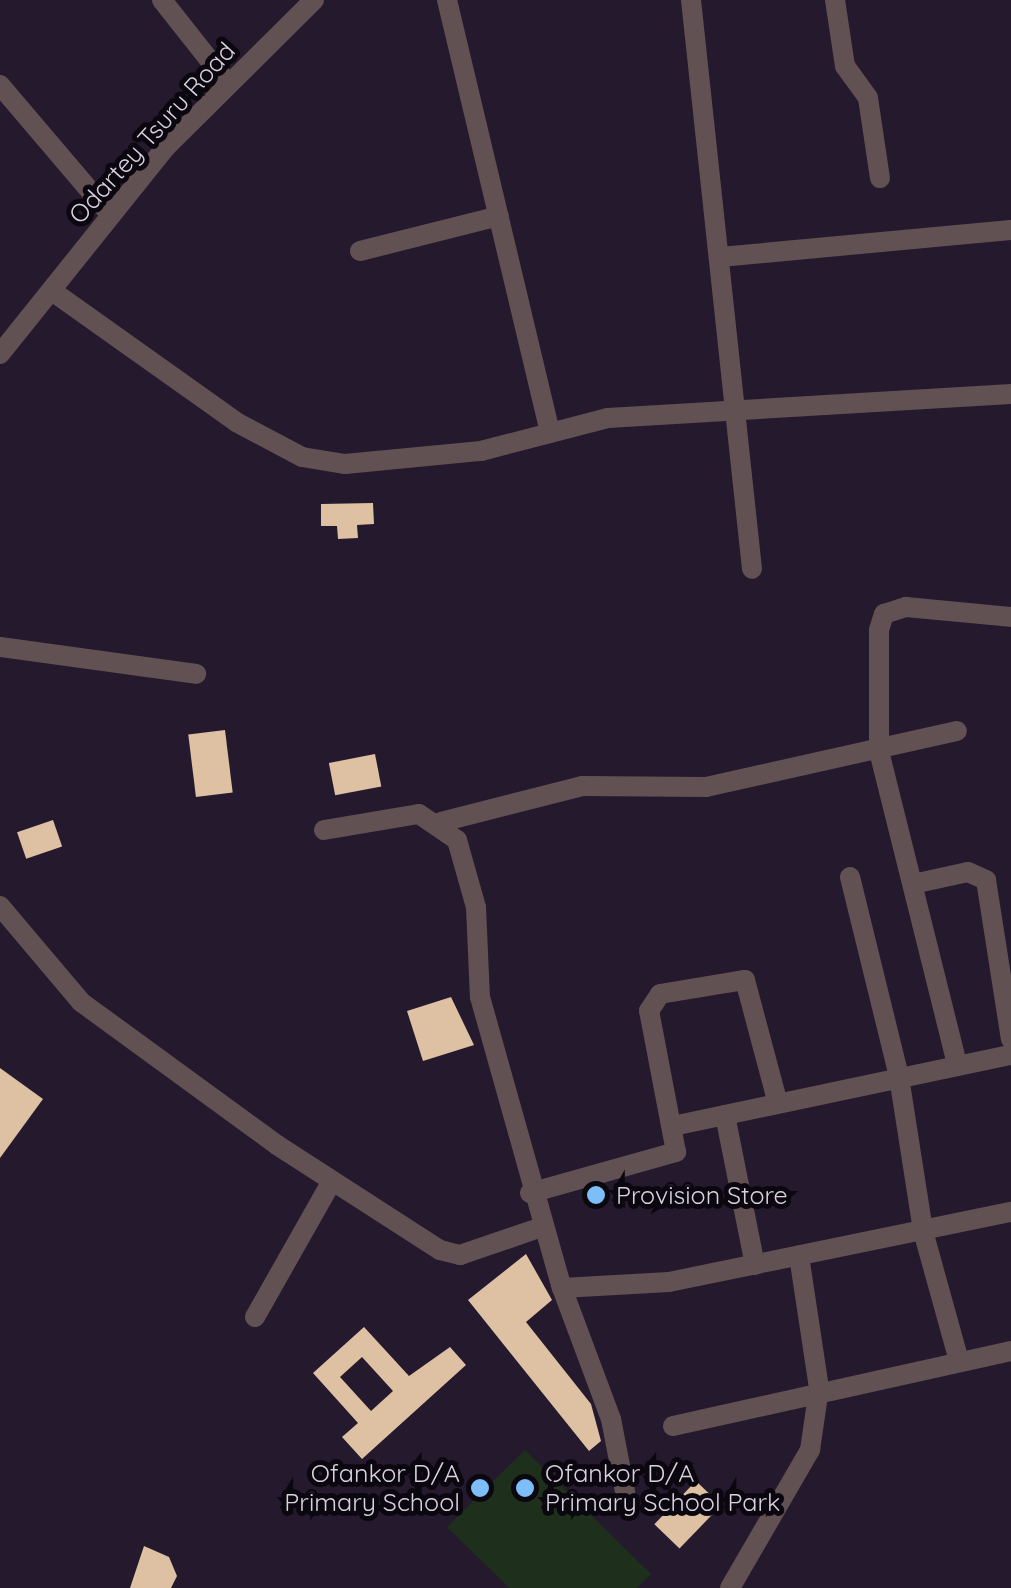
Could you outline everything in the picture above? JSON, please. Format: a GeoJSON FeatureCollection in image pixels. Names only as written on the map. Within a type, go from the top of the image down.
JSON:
{"type":"FeatureCollection","features":[{"type":"Feature","properties":{"kind":"street"},"geometry":{"type":"LineString","coordinates":[[162,0],[226,82]]}},
{"type":"Feature","properties":{"kind":"street","name":"Odartey Tsuru Road"},"geometry":{"type":"LineString","coordinates":[[0,354],[108,212],[226,82],[314,0]]}},
{"type":"Feature","properties":{"kind":"street"},"geometry":{"type":"LineString","coordinates":[[447,0],[550,432]]}},
{"type":"Feature","properties":{"kind":"street"},"geometry":{"type":"LineString","coordinates":[[691,0],[752,569]]}},
{"type":"Feature","properties":{"kind":"street"},"geometry":{"type":"LineString","coordinates":[[835,0],[845,66],[868,98],[880,178]]}},
{"type":"Feature","properties":{"kind":"street"},"geometry":{"type":"LineString","coordinates":[[0,85],[108,212]]}},
{"type":"Feature","properties":{"kind":"street"},"geometry":{"type":"LineString","coordinates":[[360,251],[498,216]]}},
{"type":"Feature","properties":{"kind":"street"},"geometry":{"type":"LineString","coordinates":[[720,257],[1011,230]]}},
{"type":"Feature","properties":{"kind":"street"},"geometry":{"type":"LineString","coordinates":[[52,290],[236,422],[302,456],[383,466],[608,418],[1011,394]]}},
{"type":"Feature","properties":{"kind":"street"},"geometry":{"type":"LineString","coordinates":[[957,1064],[879,750],[875,682],[884,614],[906,607],[1011,618]]}},
{"type":"Feature","properties":{"kind":"street"},"geometry":{"type":"LineString","coordinates":[[0,646],[196,674]]}},
{"type":"Feature","properties":{"kind":"street"},"geometry":{"type":"LineString","coordinates":[[324,830],[390,814],[440,822],[582,786],[706,787],[957,731]]}},
{"type":"Feature","properties":{"kind":"street"},"geometry":{"type":"LineString","coordinates":[[440,822],[470,871],[480,996],[539,1228],[612,1419],[627,1502]]}},
{"type":"Feature","properties":{"kind":"street"},"geometry":{"type":"LineString","coordinates":[[913,884],[968,872],[986,880],[1011,1039]]}},
{"type":"Feature","properties":{"kind":"street"},"geometry":{"type":"LineString","coordinates":[[850,877],[899,1077],[923,1231],[959,1360]]}},
{"type":"Feature","properties":{"kind":"street"},"geometry":{"type":"LineString","coordinates":[[0,906],[82,1002],[332,1181],[440,1250],[460,1255],[539,1228]]}},
{"type":"Feature","properties":{"kind":"street"},"geometry":{"type":"LineString","coordinates":[[530,1193],[676,1152],[649,1011],[660,994],[746,980],[778,1104]]}},
{"type":"Feature","properties":{"kind":"street"},"geometry":{"type":"LineString","coordinates":[[673,1126],[1011,1055]]}},
{"type":"Feature","properties":{"kind":"street"},"geometry":{"type":"LineString","coordinates":[[725,1115],[755,1265]]}},
{"type":"Feature","properties":{"kind":"street"},"geometry":{"type":"LineString","coordinates":[[254,1317],[332,1181]]}},
{"type":"Feature","properties":{"kind":"street"},"geometry":{"type":"LineString","coordinates":[[562,1288],[601,1290],[755,1265],[1011,1212]]}},
{"type":"Feature","properties":{"kind":"street"},"geometry":{"type":"LineString","coordinates":[[730,1588],[810,1450],[819,1388],[799,1256]]}},
{"type":"Feature","properties":{"kind":"street"},"geometry":{"type":"LineString","coordinates":[[673,1426],[819,1388],[1011,1350]]}},
{"type":"Feature","properties":{"kind":"green space","name":"Ofankor D/A Primary School Park"},"geometry":{"type":"Polygon","coordinates":[[[525,1450],[651,1574],[637,1588],[509,1588],[447,1527],[525,1450]]]}},
{"type":"Feature","properties":{"kind":"building"},"geometry":{"type":"Polygon","coordinates":[[[373,503],[374,524],[357,525],[358,538],[338,539],[337,526],[321,526],[321,504],[373,503]]]}},
{"type":"Feature","properties":{"kind":"building"},"geometry":{"type":"Polygon","coordinates":[[[225,730],[233,793],[196,797],[188,735],[225,730]]]}},
{"type":"Feature","properties":{"kind":"building"},"geometry":{"type":"Polygon","coordinates":[[[375,754],[381,786],[335,795],[329,763],[375,754]]]}},
{"type":"Feature","properties":{"kind":"building"},"geometry":{"type":"Polygon","coordinates":[[[53,820],[62,846],[26,859],[17,832],[53,820]]]}},
{"type":"Feature","properties":{"kind":"building"},"geometry":{"type":"Polygon","coordinates":[[[451,997],[474,1045],[423,1061],[407,1011],[451,997]]]}},
{"type":"Feature","properties":{"kind":"building"},"geometry":{"type":"Polygon","coordinates":[[[0,1068],[43,1099],[0,1158],[0,1068]]]}},
{"type":"Feature","properties":{"kind":"building"},"geometry":{"type":"Polygon","coordinates":[[[526,1254],[552,1300],[526,1322],[591,1404],[601,1441],[589,1451],[468,1300],[526,1254]]]}},
{"type":"Feature","properties":{"kind":"building"},"geometry":{"type":"Polygon","coordinates":[[[364,1327],[409,1376],[450,1347],[466,1365],[362,1459],[342,1437],[358,1423],[313,1373],[364,1327]],[[362,1357],[340,1377],[371,1411],[393,1391],[362,1357]]]}},
{"type":"Feature","properties":{"kind":"building"},"geometry":{"type":"Polygon","coordinates":[[[696,1481],[721,1505],[679,1548],[654,1524],[696,1481]]]}},
{"type":"Feature","properties":{"kind":"building"},"geometry":{"type":"Polygon","coordinates":[[[144,1546],[169,1557],[177,1576],[171,1588],[130,1588],[144,1546]]]}},
{"type":"Feature","properties":{"kind":"place","name":"Provision Store"},"geometry":{"type":"Point","coordinates":[596,1195]}},
{"type":"Feature","properties":{"kind":"place","name":"Ofankor D/A Primary School"},"geometry":{"type":"Point","coordinates":[480,1488]}},
{"type":"Feature","properties":{"kind":"place","name":"Ofankor D/A Primary School Park"},"geometry":{"type":"Point","coordinates":[525,1488]}}]}
